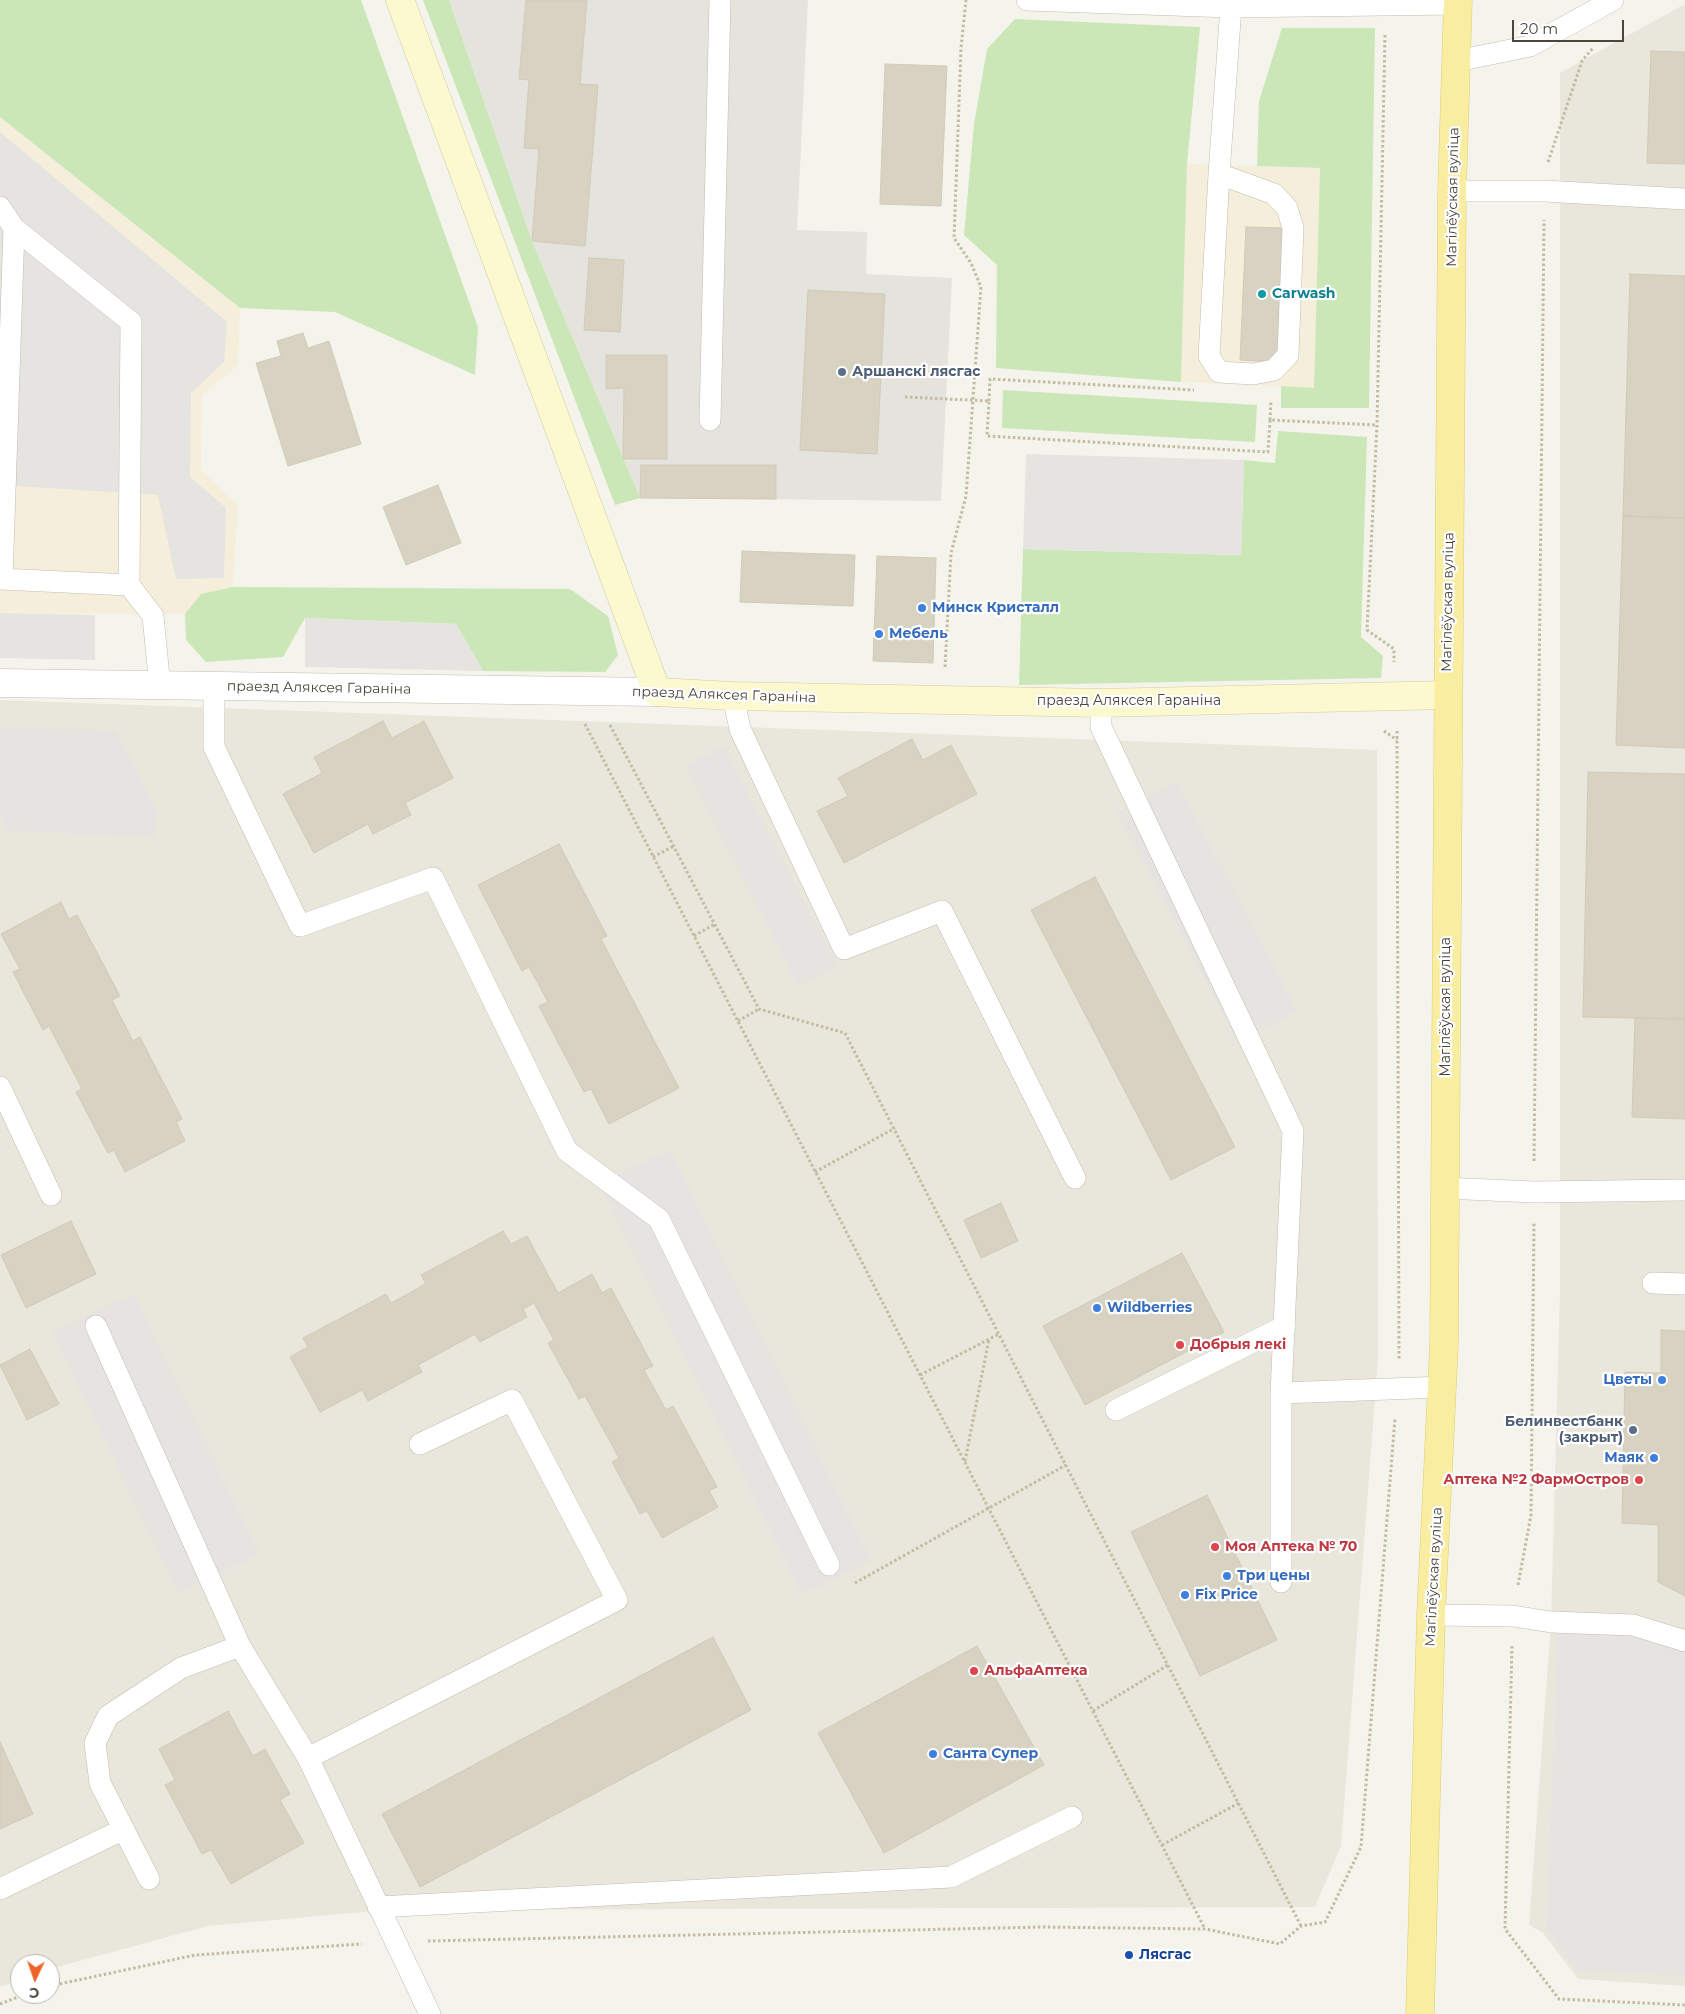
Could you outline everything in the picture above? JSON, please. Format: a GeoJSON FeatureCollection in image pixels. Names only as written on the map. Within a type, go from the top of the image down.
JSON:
{"type":"FeatureCollection","features":[{"type":"Feature","properties":{"kind":"main road","name":"Магілёўская вуліца"},"geometry":{"type":"LineString","coordinates":[[1420,2014],[1431,1615],[1443,1387],[1452,191],[1458,2]]}},
{"type":"Feature","properties":{"kind":"street"},"geometry":{"type":"LineString","coordinates":[[400,0],[657,692]]}},
{"type":"Feature","properties":{"kind":"street","name":"праезд Аляксея Гараніна"},"geometry":{"type":"LineString","coordinates":[[0,683],[160,687],[657,692],[733,696],[1101,703],[1447,695]]}},
{"type":"Feature","properties":{"kind":"lane"},"geometry":{"type":"LineString","coordinates":[[710,420],[720,0]]}},
{"type":"Feature","properties":{"kind":"lane"},"geometry":{"type":"LineString","coordinates":[[1027,0],[1231,7],[1458,2]]}},
{"type":"Feature","properties":{"kind":"lane"},"geometry":{"type":"LineString","coordinates":[[1457,61],[1530,46],[1610,2]]}},
{"type":"Feature","properties":{"kind":"lane"},"geometry":{"type":"LineString","coordinates":[[1219,174],[1274,194],[1288,208],[1293,228],[1288,355],[1274,370],[1253,374],[1219,372],[1209,356],[1219,174],[1231,7]]}},
{"type":"Feature","properties":{"kind":"lane"},"geometry":{"type":"LineString","coordinates":[[1452,191],[1544,191],[1685,199]]}},
{"type":"Feature","properties":{"kind":"lane"},"geometry":{"type":"LineString","coordinates":[[0,207],[14,228],[131,322],[129,585],[153,616],[160,687]]}},
{"type":"Feature","properties":{"kind":"lane"},"geometry":{"type":"LineString","coordinates":[[14,228],[1,579],[129,585]]}},
{"type":"Feature","properties":{"kind":"lane"},"geometry":{"type":"LineString","coordinates":[[214,687],[214,748],[300,926],[433,878],[567,1151],[659,1219],[829,1565]]}},
{"type":"Feature","properties":{"kind":"lane"},"geometry":{"type":"LineString","coordinates":[[733,696],[740,729],[844,949],[942,911],[1075,1178]]}},
{"type":"Feature","properties":{"kind":"lane"},"geometry":{"type":"LineString","coordinates":[[1101,703],[1101,727],[1293,1130],[1281,1394],[1281,1582]]}},
{"type":"Feature","properties":{"kind":"lane"},"geometry":{"type":"LineString","coordinates":[[0,1087],[51,1195]]}},
{"type":"Feature","properties":{"kind":"lane"},"geometry":{"type":"LineString","coordinates":[[1444,1188],[1534,1192],[1685,1190]]}},
{"type":"Feature","properties":{"kind":"lane"},"geometry":{"type":"LineString","coordinates":[[1653,1283],[1685,1284]]}},
{"type":"Feature","properties":{"kind":"lane"},"geometry":{"type":"LineString","coordinates":[[96,1326],[240,1646],[308,1758],[394,1942],[430,2014]]}},
{"type":"Feature","properties":{"kind":"lane"},"geometry":{"type":"LineString","coordinates":[[1116,1410],[1284,1326]]}},
{"type":"Feature","properties":{"kind":"lane"},"geometry":{"type":"LineString","coordinates":[[1281,1394],[1443,1387]]}},
{"type":"Feature","properties":{"kind":"lane"},"geometry":{"type":"LineString","coordinates":[[308,1758],[617,1600],[512,1400],[420,1444]]}},
{"type":"Feature","properties":{"kind":"lane"},"geometry":{"type":"LineString","coordinates":[[1431,1615],[1513,1616],[1551,1622],[1633,1625],[1685,1641]]}},
{"type":"Feature","properties":{"kind":"lane"},"geometry":{"type":"LineString","coordinates":[[149,1879],[100,1783],[95,1743],[108,1716],[181,1668],[240,1646]]}},
{"type":"Feature","properties":{"kind":"lane"},"geometry":{"type":"LineString","coordinates":[[378,1907],[951,1877],[1072,1817]]}},
{"type":"Feature","properties":{"kind":"lane"},"geometry":{"type":"LineString","coordinates":[[0,1889],[124,1829]]}},
{"type":"Feature","properties":{"kind":"path"},"geometry":{"type":"LineString","coordinates":[[944,700],[951,553],[966,496],[981,288],[971,263],[954,238],[962,48],[966,0]]}},
{"type":"Feature","properties":{"kind":"path"},"geometry":{"type":"LineString","coordinates":[[1610,2],[1607,32],[1582,61],[1548,161],[1544,191],[1531,1515],[1513,1616],[1504,1929],[1559,1999],[1685,2005]]}},
{"type":"Feature","properties":{"kind":"path"},"geometry":{"type":"LineString","coordinates":[[60,1984],[195,1955],[394,1942],[1042,1927],[1205,1929],[1280,1944],[1301,1926],[1325,1922],[1361,1848],[1400,1351],[1398,740],[1394,649],[1367,630],[1377,425],[1386,4]]}},
{"type":"Feature","properties":{"kind":"path"},"geometry":{"type":"LineString","coordinates":[[1204,390],[990,379],[987,436],[1268,452],[1272,394]]}},
{"type":"Feature","properties":{"kind":"path"},"geometry":{"type":"LineString","coordinates":[[906,397],[989,401]]}},
{"type":"Feature","properties":{"kind":"path"},"geometry":{"type":"LineString","coordinates":[[1270,420],[1377,425]]}},
{"type":"Feature","properties":{"kind":"path"},"geometry":{"type":"LineString","coordinates":[[583,721],[1205,1929]]}},
{"type":"Feature","properties":{"kind":"path"},"geometry":{"type":"LineString","coordinates":[[608,722],[760,1009]]}},
{"type":"Feature","properties":{"kind":"path"},"geometry":{"type":"LineString","coordinates":[[653,857],[674,846]]}},
{"type":"Feature","properties":{"kind":"path"},"geometry":{"type":"LineString","coordinates":[[694,936],[715,924]]}},
{"type":"Feature","properties":{"kind":"path"},"geometry":{"type":"LineString","coordinates":[[738,1021],[760,1009],[845,1033],[1301,1926]]}},
{"type":"Feature","properties":{"kind":"path"},"geometry":{"type":"LineString","coordinates":[[815,1172],[895,1128]]}},
{"type":"Feature","properties":{"kind":"path"},"geometry":{"type":"LineString","coordinates":[[920,1375],[999,1334]]}},
{"type":"Feature","properties":{"kind":"path"},"geometry":{"type":"LineString","coordinates":[[965,1462],[989,1339]]}},
{"type":"Feature","properties":{"kind":"path"},"geometry":{"type":"LineString","coordinates":[[829,1565],[844,1590],[988,1507],[1066,1465]]}},
{"type":"Feature","properties":{"kind":"path"},"geometry":{"type":"LineString","coordinates":[[1093,1711],[1168,1665]]}},
{"type":"Feature","properties":{"kind":"path"},"geometry":{"type":"LineString","coordinates":[[1162,1845],[1239,1803]]}},
{"type":"Feature","properties":{"kind":"shaded area"},"geometry":{"type":"Polygon","coordinates":[[[449,0],[808,0],[797,230],[867,232],[866,274],[952,278],[941,501],[640,498],[532,241],[449,0]]]}},
{"type":"Feature","properties":{"kind":"shaded area"},"geometry":{"type":"Polygon","coordinates":[[[1685,4],[1685,1986],[1578,1979],[1543,1933],[1529,1925],[1551,1622],[1560,1292],[1560,73],[1685,4]]]}},
{"type":"Feature","properties":{"kind":"shaded area"},"geometry":{"type":"Polygon","coordinates":[[[0,117],[240,308],[238,365],[202,395],[201,469],[238,505],[233,587],[201,594],[185,614],[0,613],[0,117]]]}},
{"type":"Feature","properties":{"kind":"shaded area"},"geometry":{"type":"Polygon","coordinates":[[[0,132],[227,322],[224,362],[191,393],[190,477],[226,508],[224,578],[176,579],[158,495],[0,485],[0,132]]]}},
{"type":"Feature","properties":{"kind":"shaded area"},"geometry":{"type":"Polygon","coordinates":[[[1187,164],[1320,168],[1314,388],[1181,382],[1187,164]]]}},
{"type":"Feature","properties":{"kind":"shaded area"},"geometry":{"type":"Polygon","coordinates":[[[1026,454],[1244,460],[1241,555],[1023,549],[1026,454]]]}},
{"type":"Feature","properties":{"kind":"shaded area"},"geometry":{"type":"Polygon","coordinates":[[[0,613],[95,615],[95,660],[0,658],[0,613]]]}},
{"type":"Feature","properties":{"kind":"shaded area"},"geometry":{"type":"Polygon","coordinates":[[[305,618],[456,624],[483,671],[305,667],[305,618]]]}},
{"type":"Feature","properties":{"kind":"shaded area"},"geometry":{"type":"Polygon","coordinates":[[[0,700],[1377,750],[1378,1358],[1341,1846],[1315,1907],[386,1910],[208,1926],[60,1966],[60,1954],[10,1954],[10,1984],[0,1987],[0,700]]]}},
{"type":"Feature","properties":{"kind":"shaded area"},"geometry":{"type":"Polygon","coordinates":[[[0,727],[116,730],[157,811],[155,837],[7,831],[0,815],[0,727]]]}},
{"type":"Feature","properties":{"kind":"shaded area"},"geometry":{"type":"Polygon","coordinates":[[[724,746],[838,966],[798,987],[685,766],[724,746]]]}},
{"type":"Feature","properties":{"kind":"shaded area"},"geometry":{"type":"Polygon","coordinates":[[[1177,781],[1298,1011],[1238,1043],[1116,812],[1177,781]]]}},
{"type":"Feature","properties":{"kind":"shaded area"},"geometry":{"type":"Polygon","coordinates":[[[670,1149],[872,1561],[801,1595],[599,1184],[670,1149]]]}},
{"type":"Feature","properties":{"kind":"shaded area"},"geometry":{"type":"Polygon","coordinates":[[[134,1293],[260,1554],[178,1594],[52,1332],[134,1293]]]}},
{"type":"Feature","properties":{"kind":"shaded area"},"geometry":{"type":"Polygon","coordinates":[[[1558,1627],[1685,1632],[1685,1976],[1578,1971],[1546,1930],[1558,1627]]]}},
{"type":"Feature","properties":{"kind":"green space"},"geometry":{"type":"Polygon","coordinates":[[[0,0],[361,0],[478,327],[475,375],[335,312],[240,308],[0,117],[0,0]]]}},
{"type":"Feature","properties":{"kind":"green space"},"geometry":{"type":"Polygon","coordinates":[[[423,0],[449,0],[532,241],[640,498],[615,505],[423,0]]]}},
{"type":"Feature","properties":{"kind":"green space"},"geometry":{"type":"Polygon","coordinates":[[[1015,19],[1200,27],[1187,164],[1181,382],[996,368],[997,265],[964,235],[974,124],[987,49],[1015,19]]]}},
{"type":"Feature","properties":{"kind":"green space"},"geometry":{"type":"Polygon","coordinates":[[[1282,28],[1375,28],[1369,408],[1281,408],[1281,386],[1314,388],[1320,168],[1257,166],[1259,101],[1282,28]]]}},
{"type":"Feature","properties":{"kind":"green space"},"geometry":{"type":"Polygon","coordinates":[[[1003,390],[1257,405],[1255,442],[1002,428],[1003,390]]]}},
{"type":"Feature","properties":{"kind":"green space"},"geometry":{"type":"Polygon","coordinates":[[[1278,431],[1367,437],[1361,637],[1383,656],[1381,678],[1019,685],[1023,549],[1241,555],[1244,460],[1275,463],[1278,431]]]}},
{"type":"Feature","properties":{"kind":"green space"},"geometry":{"type":"Polygon","coordinates":[[[233,587],[570,589],[608,616],[618,655],[605,672],[483,671],[456,624],[305,618],[283,657],[206,662],[186,640],[185,614],[201,594],[233,587]]]}},
{"type":"Feature","properties":{"kind":"building"},"geometry":{"type":"Polygon","coordinates":[[[526,0],[587,0],[580,84],[598,85],[585,246],[532,241],[539,149],[524,148],[529,80],[519,79],[526,0]]]}},
{"type":"Feature","properties":{"kind":"building"},"geometry":{"type":"Polygon","coordinates":[[[1651,51],[1685,52],[1685,164],[1647,163],[1651,51]]]}},
{"type":"Feature","properties":{"kind":"building"},"geometry":{"type":"Polygon","coordinates":[[[885,64],[947,66],[941,206],[880,204],[885,64]]]}},
{"type":"Feature","properties":{"kind":"building","name":"Carwash"},"geometry":{"type":"Polygon","coordinates":[[[1246,227],[1283,228],[1277,362],[1240,360],[1246,227]]]}},
{"type":"Feature","properties":{"kind":"building"},"geometry":{"type":"Polygon","coordinates":[[[589,258],[624,260],[620,332],[584,330],[589,258]]]}},
{"type":"Feature","properties":{"kind":"building"},"geometry":{"type":"Polygon","coordinates":[[[1630,274],[1685,276],[1685,518],[1623,516],[1630,274]]]}},
{"type":"Feature","properties":{"kind":"building","name":"Аршанскі лясгас"},"geometry":{"type":"Polygon","coordinates":[[[808,290],[885,294],[877,454],[800,450],[808,290]]]}},
{"type":"Feature","properties":{"kind":"building"},"geometry":{"type":"Polygon","coordinates":[[[303,333],[308,348],[329,341],[361,444],[288,466],[256,363],[281,356],[277,341],[303,333]]]}},
{"type":"Feature","properties":{"kind":"building"},"geometry":{"type":"Polygon","coordinates":[[[606,355],[667,355],[667,459],[623,459],[624,388],[606,389],[606,355]]]}},
{"type":"Feature","properties":{"kind":"building"},"geometry":{"type":"Polygon","coordinates":[[[641,465],[776,465],[776,499],[640,498],[641,465]]]}},
{"type":"Feature","properties":{"kind":"building"},"geometry":{"type":"Polygon","coordinates":[[[438,485],[461,543],[406,565],[383,507],[438,485]]]}},
{"type":"Feature","properties":{"kind":"building"},"geometry":{"type":"Polygon","coordinates":[[[1623,516],[1685,518],[1685,748],[1616,745],[1623,516]]]}},
{"type":"Feature","properties":{"kind":"building"},"geometry":{"type":"Polygon","coordinates":[[[742,551],[855,555],[853,606],[740,602],[742,551]]]}},
{"type":"Feature","properties":{"kind":"building"},"geometry":{"type":"Polygon","coordinates":[[[877,556],[936,558],[933,663],[873,661],[877,556]]]}},
{"type":"Feature","properties":{"kind":"building"},"geometry":{"type":"Polygon","coordinates":[[[383,721],[392,738],[424,721],[453,778],[405,803],[411,815],[373,834],[368,824],[314,853],[283,794],[322,773],[314,757],[383,721]]]}},
{"type":"Feature","properties":{"kind":"building"},"geometry":{"type":"Polygon","coordinates":[[[912,739],[923,760],[951,745],[977,794],[844,863],[817,811],[848,796],[838,778],[912,739]]]}},
{"type":"Feature","properties":{"kind":"building"},"geometry":{"type":"Polygon","coordinates":[[[1588,772],[1685,774],[1685,1019],[1583,1017],[1588,772]]]}},
{"type":"Feature","properties":{"kind":"building"},"geometry":{"type":"Polygon","coordinates":[[[559,844],[607,936],[601,939],[679,1088],[609,1124],[591,1089],[584,1092],[539,1006],[548,1002],[529,967],[522,971],[478,885],[559,844]]]}},
{"type":"Feature","properties":{"kind":"building"},"geometry":{"type":"Polygon","coordinates":[[[1095,877],[1235,1147],[1171,1180],[1031,910],[1095,877]]]}},
{"type":"Feature","properties":{"kind":"building"},"geometry":{"type":"Polygon","coordinates":[[[61,902],[69,919],[77,915],[120,996],[112,1000],[133,1041],[140,1037],[182,1119],[176,1122],[185,1141],[125,1172],[114,1150],[108,1153],[76,1092],[82,1089],[49,1026],[43,1030],[13,972],[20,969],[1,934],[61,902]]]}},
{"type":"Feature","properties":{"kind":"building"},"geometry":{"type":"Polygon","coordinates":[[[1635,1018],[1685,1019],[1685,1119],[1632,1117],[1635,1018]]]}},
{"type":"Feature","properties":{"kind":"building"},"geometry":{"type":"Polygon","coordinates":[[[1001,1203],[1018,1241],[981,1258],[964,1220],[1001,1203]]]}},
{"type":"Feature","properties":{"kind":"building"},"geometry":{"type":"Polygon","coordinates":[[[71,1221],[96,1274],[26,1308],[1,1255],[71,1221]]]}},
{"type":"Feature","properties":{"kind":"building"},"geometry":{"type":"Polygon","coordinates":[[[503,1231],[511,1244],[527,1236],[558,1293],[592,1274],[602,1293],[611,1288],[653,1366],[644,1370],[666,1410],[673,1406],[717,1487],[709,1491],[718,1507],[662,1538],[647,1511],[640,1514],[612,1462],[619,1458],[585,1396],[579,1399],[548,1343],[554,1340],[534,1303],[523,1309],[527,1317],[480,1342],[475,1334],[418,1365],[422,1372],[368,1401],[362,1390],[320,1412],[290,1357],[308,1347],[303,1338],[386,1294],[391,1303],[426,1284],[421,1275],[503,1231]]]}},
{"type":"Feature","properties":{"kind":"building"},"geometry":{"type":"Polygon","coordinates":[[[1182,1253],[1224,1332],[1085,1405],[1043,1326],[1182,1253]]]}},
{"type":"Feature","properties":{"kind":"building","name":"Маяк"},"geometry":{"type":"Polygon","coordinates":[[[1661,1330],[1685,1331],[1685,1596],[1658,1582],[1658,1525],[1622,1523],[1625,1372],[1661,1373],[1661,1330]]]}},
{"type":"Feature","properties":{"kind":"building"},"geometry":{"type":"Polygon","coordinates":[[[30,1349],[59,1404],[27,1420],[0,1365],[30,1349]]]}},
{"type":"Feature","properties":{"kind":"building"},"geometry":{"type":"Polygon","coordinates":[[[1207,1495],[1277,1640],[1200,1676],[1131,1532],[1207,1495]]]}},
{"type":"Feature","properties":{"kind":"building"},"geometry":{"type":"Polygon","coordinates":[[[713,1637],[751,1710],[420,1887],[382,1814],[713,1637]]]}},
{"type":"Feature","properties":{"kind":"building","name":"Санта Супер"},"geometry":{"type":"Polygon","coordinates":[[[977,1646],[1044,1765],[884,1853],[818,1733],[977,1646]]]}},
{"type":"Feature","properties":{"kind":"building"},"geometry":{"type":"Polygon","coordinates":[[[228,1711],[253,1756],[265,1749],[290,1794],[280,1800],[304,1843],[231,1884],[211,1850],[202,1854],[165,1785],[175,1780],[159,1749],[228,1711]]]}},
{"type":"Feature","properties":{"kind":"building"},"geometry":{"type":"Polygon","coordinates":[[[0,1742],[33,1814],[0,1829],[0,1742]]]}},
{"type":"Feature","properties":{"kind":"place","name":"Carwash"},"geometry":{"type":"Point","coordinates":[1262,294]}},
{"type":"Feature","properties":{"kind":"place","name":"Аршанскі лясгас"},"geometry":{"type":"Point","coordinates":[842,372]}},
{"type":"Feature","properties":{"kind":"place","name":"Минск Кристалл"},"geometry":{"type":"Point","coordinates":[922,608]}},
{"type":"Feature","properties":{"kind":"place","name":"Мебель"},"geometry":{"type":"Point","coordinates":[879,634]}},
{"type":"Feature","properties":{"kind":"place","name":"Wildberries"},"geometry":{"type":"Point","coordinates":[1097,1308]}},
{"type":"Feature","properties":{"kind":"place","name":"Добрыя лекі"},"geometry":{"type":"Point","coordinates":[1180,1345]}},
{"type":"Feature","properties":{"kind":"place","name":"Цветы"},"geometry":{"type":"Point","coordinates":[1662,1380]}},
{"type":"Feature","properties":{"kind":"place","name":"Белинвестбанк (закрыт)"},"geometry":{"type":"Point","coordinates":[1633,1430]}},
{"type":"Feature","properties":{"kind":"place","name":"Маяк"},"geometry":{"type":"Point","coordinates":[1654,1458]}},
{"type":"Feature","properties":{"kind":"place","name":"Аптека №2 ФармОстров"},"geometry":{"type":"Point","coordinates":[1639,1480]}},
{"type":"Feature","properties":{"kind":"place","name":"Моя Аптека № 70"},"geometry":{"type":"Point","coordinates":[1215,1547]}},
{"type":"Feature","properties":{"kind":"place","name":"Три цены"},"geometry":{"type":"Point","coordinates":[1227,1576]}},
{"type":"Feature","properties":{"kind":"place","name":"Fix Price"},"geometry":{"type":"Point","coordinates":[1185,1595]}},
{"type":"Feature","properties":{"kind":"place","name":"АльфаАптека"},"geometry":{"type":"Point","coordinates":[974,1671]}},
{"type":"Feature","properties":{"kind":"place","name":"Санта Супер"},"geometry":{"type":"Point","coordinates":[933,1754]}},
{"type":"Feature","properties":{"kind":"place","name":"Лясгас"},"geometry":{"type":"Point","coordinates":[1129,1955]}}]}
